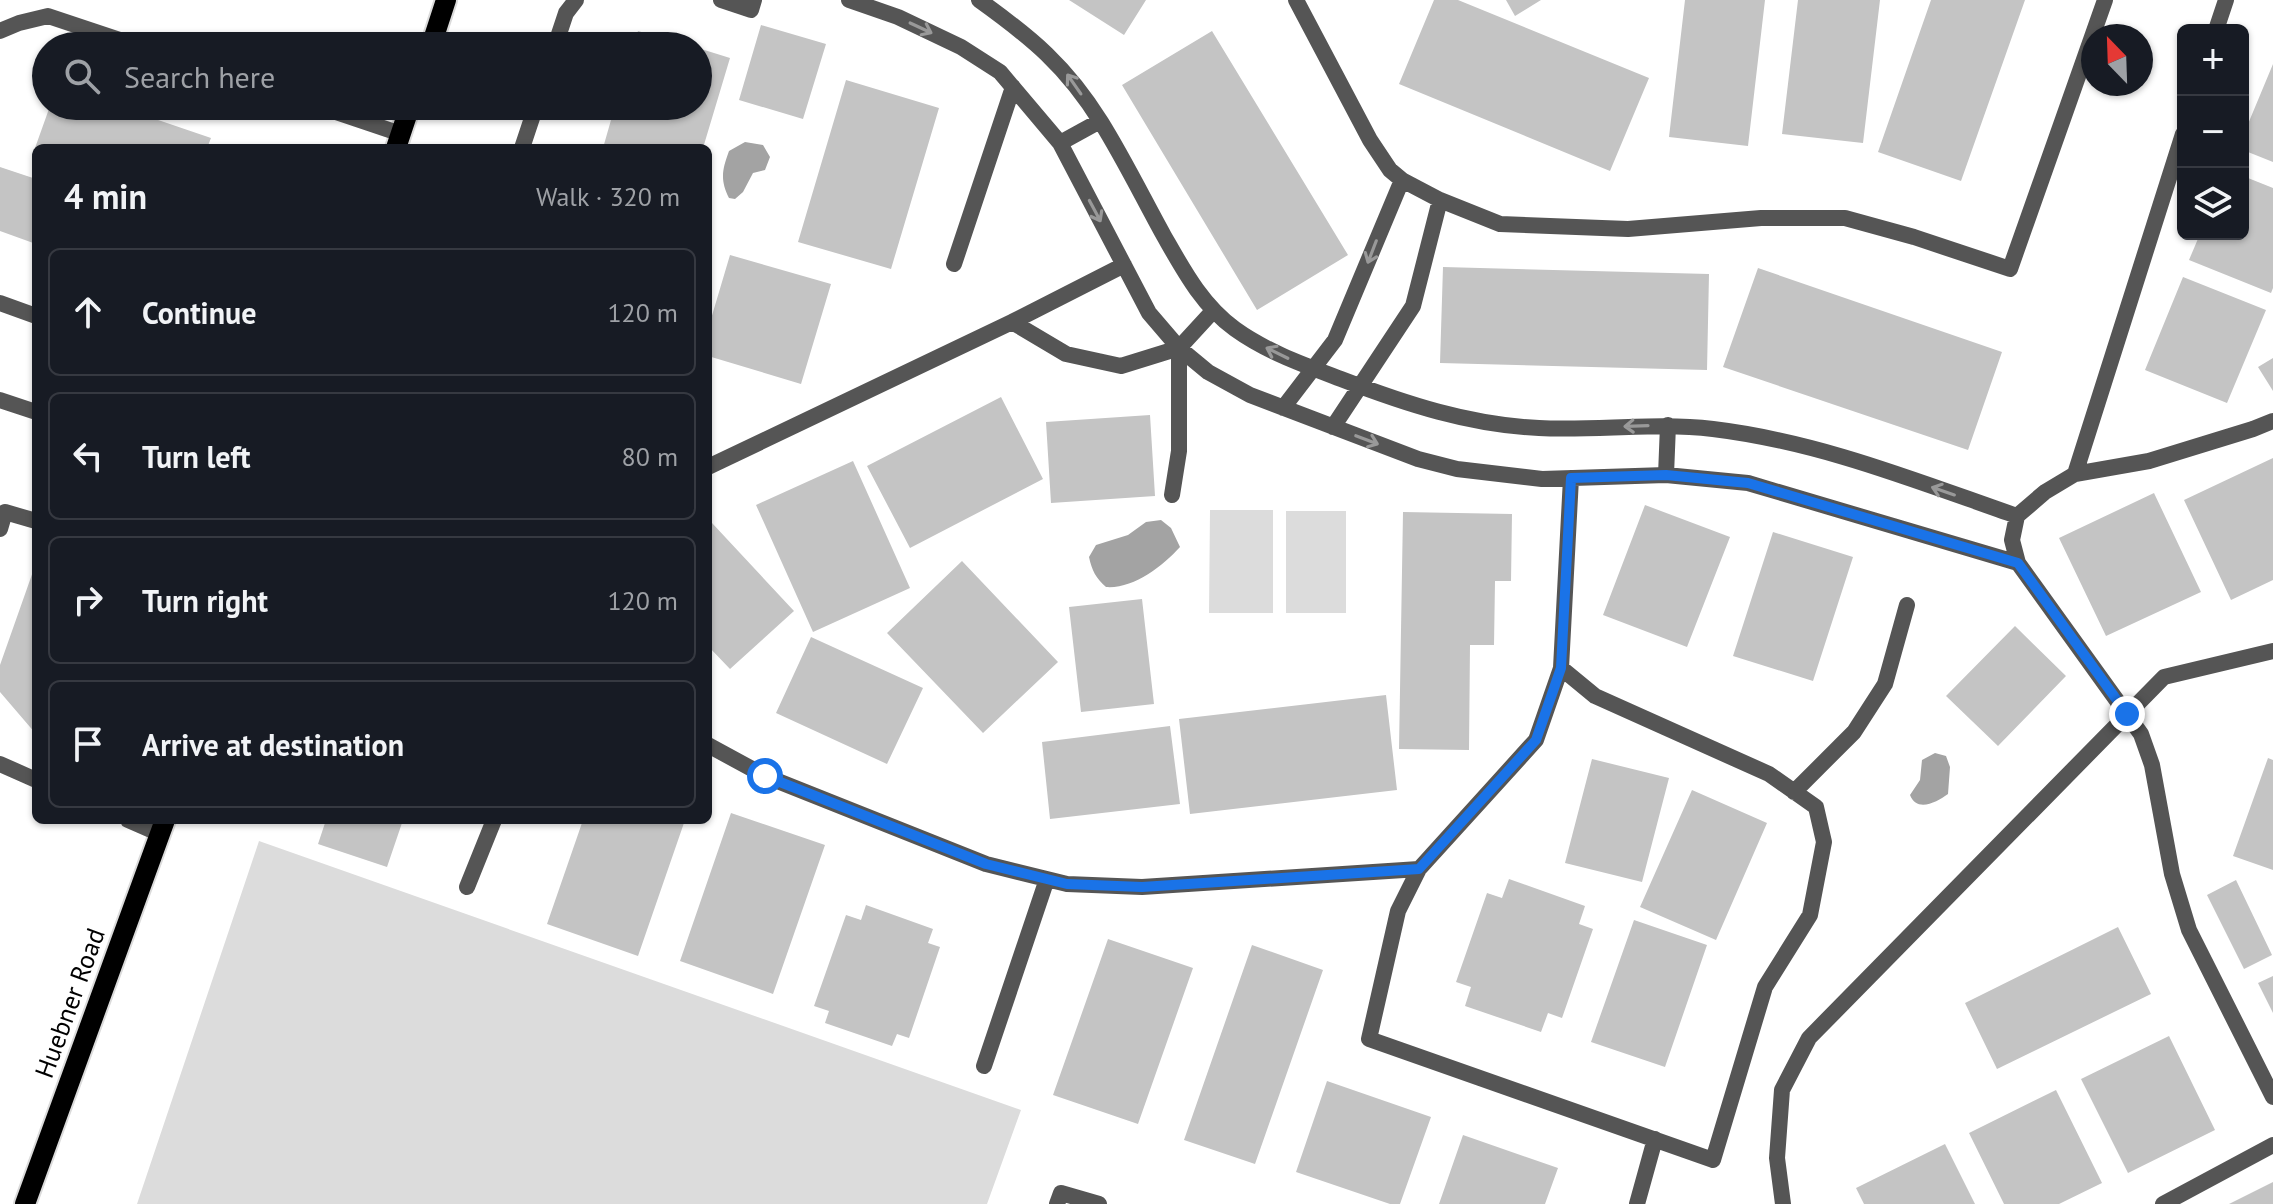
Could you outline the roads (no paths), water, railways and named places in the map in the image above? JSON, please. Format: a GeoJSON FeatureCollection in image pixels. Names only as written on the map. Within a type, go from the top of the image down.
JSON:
{"type":"FeatureCollection","features":[{"type":"Feature","properties":{"kind":"main road"},"geometry":{"type":"LineString","coordinates":[[436,32],[446,0]]}},
{"type":"Feature","properties":{"kind":"main road"},"geometry":{"type":"LineString","coordinates":[[398,141],[405,120]]}},
{"type":"Feature","properties":{"kind":"main road","name":"Huebner Road"},"geometry":{"type":"LineString","coordinates":[[25,1204],[162,827]]}},
{"type":"Feature","properties":{"kind":"lane"},"geometry":{"type":"LineString","coordinates":[[560,32],[566,13],[576,0]]}},
{"type":"Feature","properties":{"kind":"lane"},"geometry":{"type":"LineString","coordinates":[[721,0],[751,10],[754,0]]}},
{"type":"Feature","properties":{"kind":"lane"},"geometry":{"type":"LineString","coordinates":[[849,0],[898,17],[961,47],[1000,72],[1060,143],[1149,313],[1179,348],[1208,372],[1250,395],[1418,459],[1457,469],[1542,479],[1666,475],[1748,483],[2018,563]]}},
{"type":"Feature","properties":{"kind":"lane"},"geometry":{"type":"LineString","coordinates":[[979,0],[1022,30],[1061,66],[1100,121],[1192,285],[1213,311],[1274,353],[1423,408],[1503,426],[1668,425],[1769,437],[1835,452],[2017,516]]}},
{"type":"Feature","properties":{"kind":"lane"},"geometry":{"type":"LineString","coordinates":[[1302,2],[1370,140],[1390,170],[1402,180],[1440,200],[1500,224],[1628,229],[1761,218],[1845,218],[2010,269],[2105,0]]}},
{"type":"Feature","properties":{"kind":"lane"},"geometry":{"type":"LineString","coordinates":[[2218,24],[2226,0]]}},
{"type":"Feature","properties":{"kind":"lane"},"geometry":{"type":"LineString","coordinates":[[0,31],[48,16],[96,32]]}},
{"type":"Feature","properties":{"kind":"lane"},"geometry":{"type":"LineString","coordinates":[[954,264],[1013,87]]}},
{"type":"Feature","properties":{"kind":"lane"},"geometry":{"type":"LineString","coordinates":[[350,120],[398,141]]}},
{"type":"Feature","properties":{"kind":"lane"},"geometry":{"type":"LineString","coordinates":[[523,144],[531,120]]}},
{"type":"Feature","properties":{"kind":"lane"},"geometry":{"type":"LineString","coordinates":[[1060,143],[1100,121]]}},
{"type":"Feature","properties":{"kind":"lane"},"geometry":{"type":"LineString","coordinates":[[2075,474],[2177,153]]}},
{"type":"Feature","properties":{"kind":"lane"},"geometry":{"type":"LineString","coordinates":[[1283,408],[1335,340],[1402,180]]}},
{"type":"Feature","properties":{"kind":"lane"},"geometry":{"type":"LineString","coordinates":[[1333,427],[1413,306],[1440,200]]}},
{"type":"Feature","properties":{"kind":"lane"},"geometry":{"type":"LineString","coordinates":[[712,465],[1124,265]]}},
{"type":"Feature","properties":{"kind":"lane"},"geometry":{"type":"LineString","coordinates":[[0,303],[32,315]]}},
{"type":"Feature","properties":{"kind":"lane"},"geometry":{"type":"LineString","coordinates":[[1012,322],[1066,354],[1121,366],[1179,348],[1213,311]]}},
{"type":"Feature","properties":{"kind":"lane"},"geometry":{"type":"LineString","coordinates":[[1172,495],[1179,451],[1179,348]]}},
{"type":"Feature","properties":{"kind":"lane"},"geometry":{"type":"LineString","coordinates":[[0,400],[32,411]]}},
{"type":"Feature","properties":{"kind":"lane"},"geometry":{"type":"LineString","coordinates":[[2273,421],[2149,461],[2075,474],[2045,492],[2017,516],[2012,540],[2018,563],[2141,734],[2152,765],[2172,874],[2189,930],[2273,1097]]}},
{"type":"Feature","properties":{"kind":"lane"},"geometry":{"type":"LineString","coordinates":[[1666,475],[1668,425]]}},
{"type":"Feature","properties":{"kind":"lane"},"geometry":{"type":"LineString","coordinates":[[1561,668],[1595,696],[1769,774],[1816,807],[1824,842],[1810,915],[1765,987],[1713,1160],[1369,1039],[1398,911],[1419,869],[1536,740],[1561,668],[1571,478]]}},
{"type":"Feature","properties":{"kind":"lane"},"geometry":{"type":"LineString","coordinates":[[0,529],[2,511],[32,520]]}},
{"type":"Feature","properties":{"kind":"lane"},"geometry":{"type":"LineString","coordinates":[[1794,792],[1854,732],[1885,684],[1907,605]]}},
{"type":"Feature","properties":{"kind":"lane"},"geometry":{"type":"LineString","coordinates":[[1783,1204],[1777,1158],[1782,1090],[1809,1038],[2164,677],[2273,651]]}},
{"type":"Feature","properties":{"kind":"lane"},"geometry":{"type":"LineString","coordinates":[[712,747],[765,776],[971,859],[1067,884],[1142,887],[1419,869]]}},
{"type":"Feature","properties":{"kind":"lane"},"geometry":{"type":"LineString","coordinates":[[0,764],[32,778]]}},
{"type":"Feature","properties":{"kind":"lane"},"geometry":{"type":"LineString","coordinates":[[467,887],[492,824]]}},
{"type":"Feature","properties":{"kind":"lane"},"geometry":{"type":"LineString","coordinates":[[984,1066],[1047,879]]}},
{"type":"Feature","properties":{"kind":"lane"},"geometry":{"type":"LineString","coordinates":[[1637,1204],[1655,1139]]}},
{"type":"Feature","properties":{"kind":"lane"},"geometry":{"type":"LineString","coordinates":[[2163,1204],[2273,1145]]}},
{"type":"Feature","properties":{"kind":"lane"},"geometry":{"type":"LineString","coordinates":[[1057,1204],[1061,1193],[1099,1204]]}}]}
